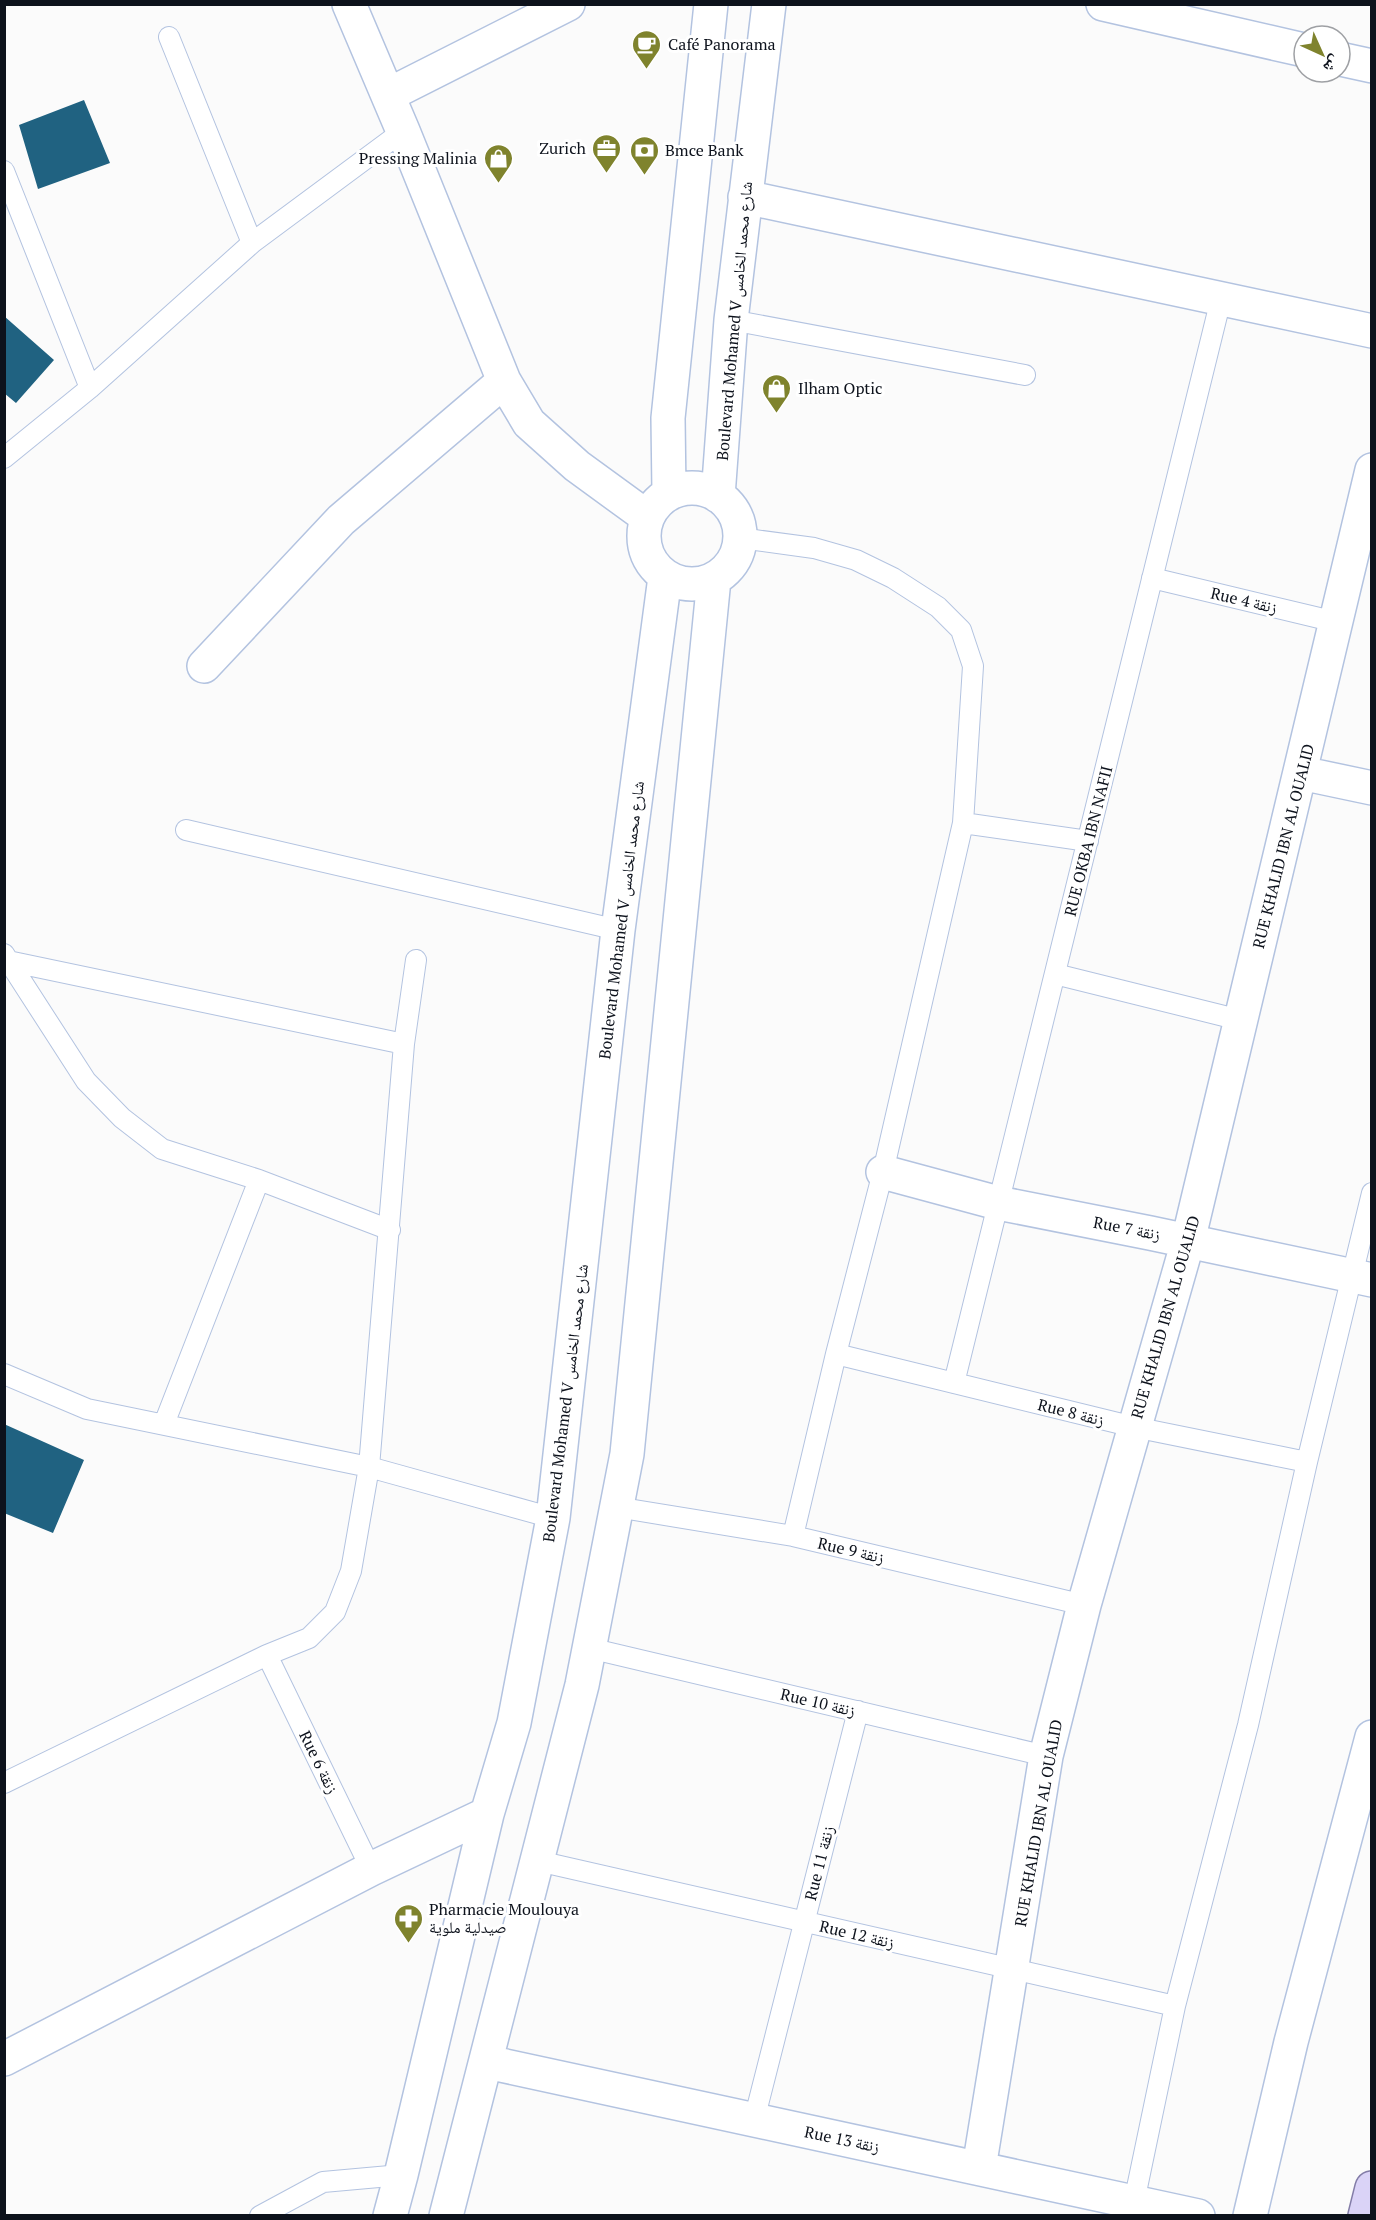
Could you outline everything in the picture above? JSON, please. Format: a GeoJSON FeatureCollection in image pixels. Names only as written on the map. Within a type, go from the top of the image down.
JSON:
{"type":"FeatureCollection","features":[{"type":"Feature","properties":{"kind":"main road"},"geometry":{"type":"LineString","coordinates":[[1365,2216],[1371,2188]]}},
{"type":"Feature","properties":{"kind":"street"},"geometry":{"type":"LineString","coordinates":[[350,4],[504,381],[529,423],[577,466],[647,518]]}},
{"type":"Feature","properties":{"kind":"street"},"geometry":{"type":"LineString","coordinates":[[669,493],[668,418],[711,4]]}},
{"type":"Feature","properties":{"kind":"street","name":"Boulevard Mohamed V شارع محمد الخامس"},"geometry":{"type":"LineString","coordinates":[[718,496],[731,320],[769,4]]}},
{"type":"Feature","properties":{"kind":"street"},"geometry":{"type":"LineString","coordinates":[[1120,6],[1292,47]]}},
{"type":"Feature","properties":{"kind":"street"},"geometry":{"type":"LineString","coordinates":[[388,95],[553,8]]}},
{"type":"Feature","properties":{"kind":"street"},"geometry":{"type":"LineString","coordinates":[[1352,62],[1371,66]]}},
{"type":"Feature","properties":{"kind":"street"},"geometry":{"type":"LineString","coordinates":[[745,197],[1371,331]]}},
{"type":"Feature","properties":{"kind":"street"},"geometry":{"type":"LineString","coordinates":[[204,666],[341,520],[504,381]]}},
{"type":"Feature","properties":{"kind":"street","name":"RUE KHALID IBN AL OUALID"},"geometry":{"type":"LineString","coordinates":[[979,2168],[1046,1756],[1084,1605],[1188,1241],[1301,773],[1371,470]]}},
{"type":"Feature","properties":{"kind":"street"},"geometry":{"type":"LineString","coordinates":[[686,488],[702,489],[718,496],[730,507],[738,522],[740,538],[737,555],[728,569],[714,579],[698,584],[681,584],[665,577],[654,566],[646,551],[643,534],[647,518],[656,504],[669,493],[686,488]]}},
{"type":"Feature","properties":{"kind":"street","name":"Boulevard Mohamed V شارع محمد الخامس"},"geometry":{"type":"LineString","coordinates":[[390,2216],[487,1814],[513,1723],[553,1518],[618,930],[665,577]]}},
{"type":"Feature","properties":{"kind":"street"},"geometry":{"type":"LineString","coordinates":[[446,2216],[538,1861],[589,1648],[627,1454],[714,579]]}},
{"type":"Feature","properties":{"kind":"street"},"geometry":{"type":"LineString","coordinates":[[1301,773],[1371,788]]}},
{"type":"Feature","properties":{"kind":"street","name":"Rue 7 زنقة"},"geometry":{"type":"LineString","coordinates":[[884,1172],[998,1203],[1361,1278]]}},
{"type":"Feature","properties":{"kind":"street"},"geometry":{"type":"LineString","coordinates":[[1250,2216],[1291,2042],[1366,1788],[1371,1737]]}},
{"type":"Feature","properties":{"kind":"street"},"geometry":{"type":"LineString","coordinates":[[4,2059],[371,1869],[487,1814]]}},
{"type":"Feature","properties":{"kind":"street","name":"Rue 13 زنقة"},"geometry":{"type":"LineString","coordinates":[[487,2062],[1198,2216]]}},
{"type":"Feature","properties":{"kind":"lane"},"geometry":{"type":"LineString","coordinates":[[169,37],[252,243]]}},
{"type":"Feature","properties":{"kind":"lane"},"geometry":{"type":"LineString","coordinates":[[4,458],[90,388],[252,243],[403,131]]}},
{"type":"Feature","properties":{"kind":"lane"},"geometry":{"type":"LineString","coordinates":[[4,171],[90,388]]}},
{"type":"Feature","properties":{"kind":"lane","name":"RUE OKBA IBN NAFII"},"geometry":{"type":"LineString","coordinates":[[954,1383],[1221,299]]}},
{"type":"Feature","properties":{"kind":"lane"},"geometry":{"type":"LineString","coordinates":[[731,320],[1025,375]]}},
{"type":"Feature","properties":{"kind":"lane"},"geometry":{"type":"LineString","coordinates":[[740,538],[814,548],[856,560],[893,578],[938,607],[961,630],[973,666],[963,823],[884,1172],[836,1354],[793,1536]]}},
{"type":"Feature","properties":{"kind":"lane","name":"Rue 4 زنقة"},"geometry":{"type":"LineString","coordinates":[[1152,579],[1336,622]]}},
{"type":"Feature","properties":{"kind":"lane"},"geometry":{"type":"LineString","coordinates":[[963,823],[1088,841]]}},
{"type":"Feature","properties":{"kind":"lane"},"geometry":{"type":"LineString","coordinates":[[186,830],[618,930]]}},
{"type":"Feature","properties":{"kind":"lane"},"geometry":{"type":"LineString","coordinates":[[6,957],[404,1044]]}},
{"type":"Feature","properties":{"kind":"lane"},"geometry":{"type":"LineString","coordinates":[[6,957],[86,1082],[122,1118],[162,1149],[259,1180],[390,1230]]}},
{"type":"Feature","properties":{"kind":"lane"},"geometry":{"type":"LineString","coordinates":[[4,1783],[267,1655],[309,1638],[335,1612],[351,1570],[369,1467],[404,1044],[416,960]]}},
{"type":"Feature","properties":{"kind":"lane"},"geometry":{"type":"LineString","coordinates":[[1055,974],[1240,1020]]}},
{"type":"Feature","properties":{"kind":"lane"},"geometry":{"type":"LineString","coordinates":[[164,1424],[259,1180]]}},
{"type":"Feature","properties":{"kind":"lane"},"geometry":{"type":"LineString","coordinates":[[1134,2202],[1175,2006],[1248,1725],[1307,1462],[1361,1278],[1371,1193]]}},
{"type":"Feature","properties":{"kind":"lane","name":"Rue 8 زنقة"},"geometry":{"type":"LineString","coordinates":[[836,1354],[1134,1427],[1307,1462]]}},
{"type":"Feature","properties":{"kind":"lane"},"geometry":{"type":"LineString","coordinates":[[4,1374],[87,1409],[369,1467],[553,1518]]}},
{"type":"Feature","properties":{"kind":"lane","name":"Rue 9 زنقة"},"geometry":{"type":"LineString","coordinates":[[616,1507],[793,1536],[1084,1605]]}},
{"type":"Feature","properties":{"kind":"lane","name":"Rue 10 زنقة"},"geometry":{"type":"LineString","coordinates":[[589,1648],[1046,1756]]}},
{"type":"Feature","properties":{"kind":"lane","name":"Rue 6 زنقة"},"geometry":{"type":"LineString","coordinates":[[267,1655],[371,1869]]}},
{"type":"Feature","properties":{"kind":"lane","name":"Rue 11 زنقة"},"geometry":{"type":"LineString","coordinates":[[754,2120],[858,1712]]}},
{"type":"Feature","properties":{"kind":"lane","name":"Rue 12 زنقة"},"geometry":{"type":"LineString","coordinates":[[538,1861],[1175,2006]]}},
{"type":"Feature","properties":{"kind":"lane"},"geometry":{"type":"LineString","coordinates":[[260,2216],[323,2182],[401,2175]]}},
{"type":"Feature","properties":{"kind":"building"},"geometry":{"type":"Polygon","coordinates":[[[84,100],[110,163],[38,189],[19,125],[84,100]]]}},
{"type":"Feature","properties":{"kind":"building"},"geometry":{"type":"Polygon","coordinates":[[[4,316],[54,360],[16,403],[4,393],[4,316]]]}},
{"type":"Feature","properties":{"kind":"building"},"geometry":{"type":"Polygon","coordinates":[[[4,1424],[84,1460],[53,1533],[4,1513],[4,1424]]]}},
{"type":"Feature","properties":{"kind":"place","name":"Café Panorama"},"geometry":{"type":"Point","coordinates":[647,70]}},
{"type":"Feature","properties":{"kind":"place","name":"Zurich"},"geometry":{"type":"Point","coordinates":[607,174]}},
{"type":"Feature","properties":{"kind":"place","name":"Bmce Bank"},"geometry":{"type":"Point","coordinates":[644,176]}},
{"type":"Feature","properties":{"kind":"place","name":"Pressing Malinia"},"geometry":{"type":"Point","coordinates":[498,184]}},
{"type":"Feature","properties":{"kind":"place","name":"Ilham Optic"},"geometry":{"type":"Point","coordinates":[777,414]}},
{"type":"Feature","properties":{"kind":"place","name":"Pharmacie Moulouya صيدلية ملوية"},"geometry":{"type":"Point","coordinates":[408,1944]}}]}
